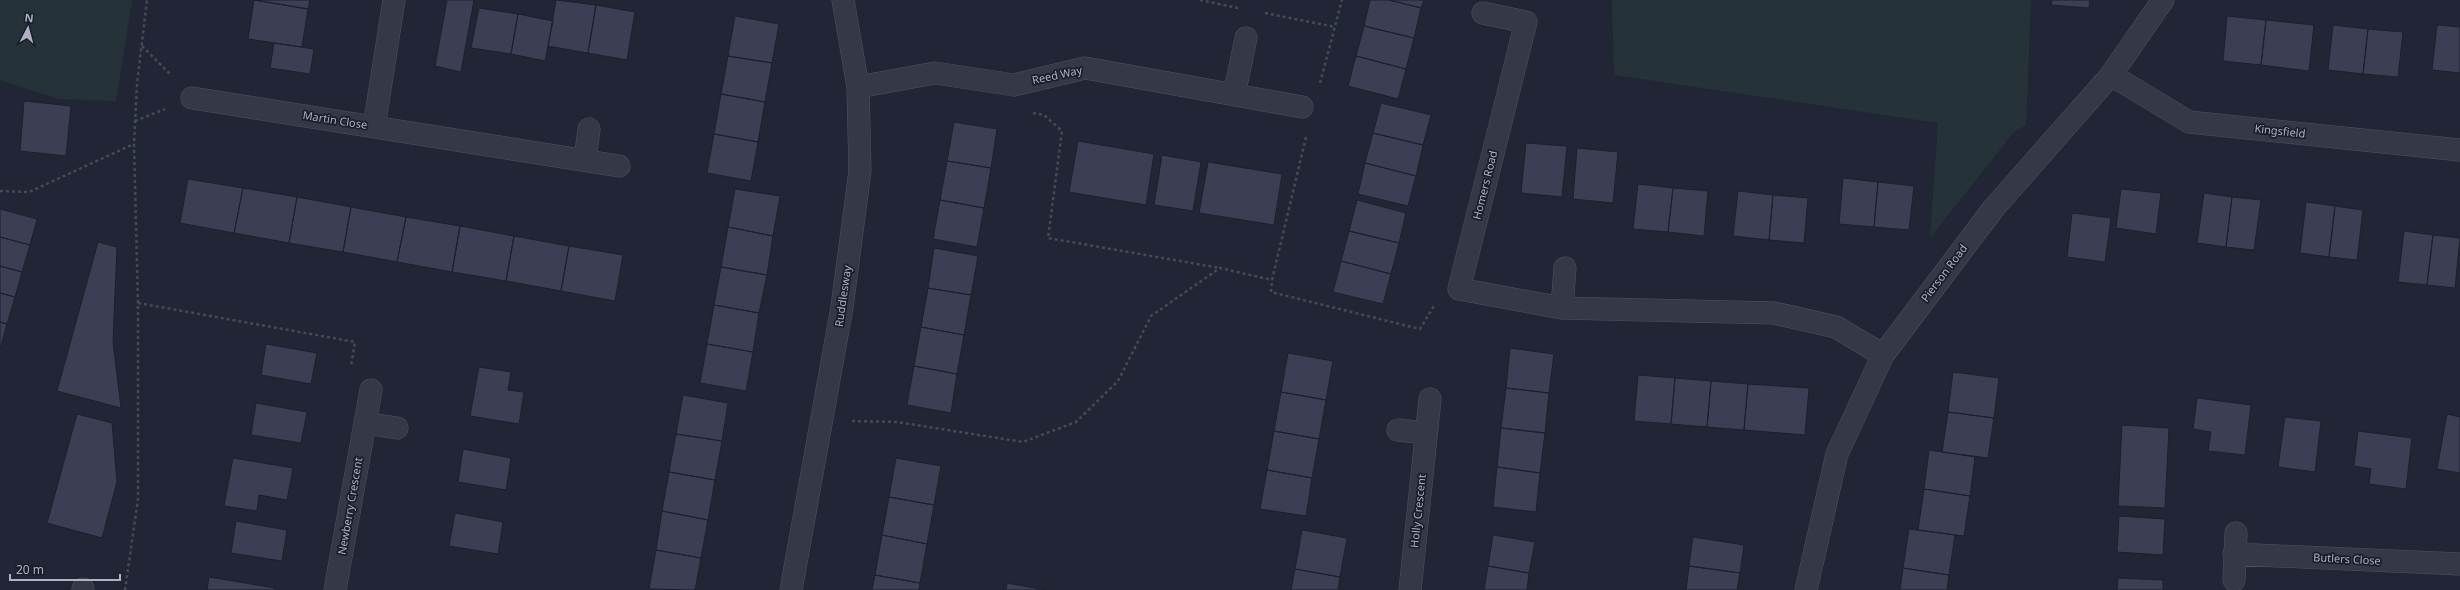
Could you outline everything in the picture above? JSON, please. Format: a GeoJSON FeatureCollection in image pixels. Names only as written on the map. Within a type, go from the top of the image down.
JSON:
{"type":"FeatureCollection","features":[{"type":"Feature","properties":{"kind":"street","name":"Martin Close"},"geometry":{"type":"LineString","coordinates":[[192,98],[374,126],[394,0]]}},
{"type":"Feature","properties":{"kind":"street","name":"Ruddlesway"},"geometry":{"type":"LineString","coordinates":[[790,590],[842,307],[860,171],[858,87],[843,0]]}},
{"type":"Feature","properties":{"kind":"street","name":"Pierson Road"},"geometry":{"type":"LineString","coordinates":[[1806,590],[1837,454],[1883,355],[1993,209],[2111,75],[2163,0]]}},
{"type":"Feature","properties":{"kind":"street","name":"Homers Road"},"geometry":{"type":"LineString","coordinates":[[1459,289],[1526,22],[1483,13]]}},
{"type":"Feature","properties":{"kind":"street"},"geometry":{"type":"LineString","coordinates":[[1234,95],[1246,38]]}},
{"type":"Feature","properties":{"kind":"street","name":"Reed Way"},"geometry":{"type":"LineString","coordinates":[[858,87],[935,73],[1014,84],[1085,68],[1307,110]]}},
{"type":"Feature","properties":{"kind":"street","name":"Kingsfield"},"geometry":{"type":"LineString","coordinates":[[2111,75],[2189,122],[2460,150]]}},
{"type":"Feature","properties":{"kind":"street"},"geometry":{"type":"LineString","coordinates":[[374,126],[619,166]]}},
{"type":"Feature","properties":{"kind":"street"},"geometry":{"type":"LineString","coordinates":[[585,160],[589,129]]}},
{"type":"Feature","properties":{"kind":"street"},"geometry":{"type":"LineString","coordinates":[[1562,308],[1565,268]]}},
{"type":"Feature","properties":{"kind":"street"},"geometry":{"type":"LineString","coordinates":[[1459,289],[1562,308],[1774,313],[1836,326],[1883,355]]}},
{"type":"Feature","properties":{"kind":"street","name":"Newberry Crescent"},"geometry":{"type":"LineString","coordinates":[[335,590],[371,390]]}},
{"type":"Feature","properties":{"kind":"street","name":"Holly Crescent"},"geometry":{"type":"LineString","coordinates":[[1410,590],[1430,399]]}},
{"type":"Feature","properties":{"kind":"street"},"geometry":{"type":"LineString","coordinates":[[365,422],[397,428]]}},
{"type":"Feature","properties":{"kind":"street"},"geometry":{"type":"LineString","coordinates":[[1398,430],[1426,433]]}},
{"type":"Feature","properties":{"kind":"street","name":"Butlers Close"},"geometry":{"type":"LineString","coordinates":[[2234,580],[2235,544],[2460,564]]}},
{"type":"Feature","properties":{"kind":"path"},"geometry":{"type":"LineString","coordinates":[[125,590],[138,499],[138,303],[134,144],[137,84],[147,0]]}},
{"type":"Feature","properties":{"kind":"path"},"geometry":{"type":"LineString","coordinates":[[1200,0],[1242,8]]}},
{"type":"Feature","properties":{"kind":"path"},"geometry":{"type":"LineString","coordinates":[[1342,0],[1335,27],[1307,110],[1272,280],[1271,292],[1420,329],[1439,298],[1459,289]]}},
{"type":"Feature","properties":{"kind":"path"},"geometry":{"type":"LineString","coordinates":[[1263,13],[1335,27]]}},
{"type":"Feature","properties":{"kind":"path"},"geometry":{"type":"LineString","coordinates":[[142,45],[192,98]]}},
{"type":"Feature","properties":{"kind":"path"},"geometry":{"type":"LineString","coordinates":[[1029,113],[1044,116],[1062,131],[1048,238],[1220,268],[1272,280]]}},
{"type":"Feature","properties":{"kind":"path"},"geometry":{"type":"LineString","coordinates":[[0,191],[29,192],[134,144]]}},
{"type":"Feature","properties":{"kind":"path"},"geometry":{"type":"LineString","coordinates":[[822,420],[897,422],[1023,442],[1076,422],[1118,381],[1151,316],[1220,268]]}},
{"type":"Feature","properties":{"kind":"path"},"geometry":{"type":"LineString","coordinates":[[138,303],[355,342],[350,365],[371,390]]}},
{"type":"Feature","properties":{"kind":"shaded area"},"geometry":{"type":"Polygon","coordinates":[[[0,0],[132,0],[116,101],[59,99],[0,80],[0,0]]]}},
{"type":"Feature","properties":{"kind":"shaded area"},"geometry":{"type":"Polygon","coordinates":[[[1612,0],[2031,0],[2026,125],[2014,132],[1930,238],[1938,123],[1614,75],[1612,0]]]}},
{"type":"Feature","properties":{"kind":"building"},"geometry":{"type":"Polygon","coordinates":[[[254,0],[310,0],[308,9],[254,0]]]}},
{"type":"Feature","properties":{"kind":"building"},"geometry":{"type":"Polygon","coordinates":[[[254,0],[308,9],[302,47],[248,39],[254,0]]]}},
{"type":"Feature","properties":{"kind":"building"},"geometry":{"type":"Polygon","coordinates":[[[447,0],[474,0],[461,72],[435,66],[447,0]]]}},
{"type":"Feature","properties":{"kind":"building"},"geometry":{"type":"Polygon","coordinates":[[[556,0],[596,5],[588,53],[548,46],[556,0]]]}},
{"type":"Feature","properties":{"kind":"building"},"geometry":{"type":"Polygon","coordinates":[[[1370,0],[1389,0],[1421,8],[1414,38],[1364,26],[1370,0]]]}},
{"type":"Feature","properties":{"kind":"building"},"geometry":{"type":"Polygon","coordinates":[[[1389,0],[1424,0],[1421,8],[1389,0]]]}},
{"type":"Feature","properties":{"kind":"building"},"geometry":{"type":"Polygon","coordinates":[[[2052,0],[2090,0],[2089,8],[2051,5],[2052,0]]]}},
{"type":"Feature","properties":{"kind":"building"},"geometry":{"type":"Polygon","coordinates":[[[596,5],[635,12],[627,60],[588,53],[596,5]]]}},
{"type":"Feature","properties":{"kind":"building"},"geometry":{"type":"Polygon","coordinates":[[[479,8],[518,14],[511,54],[471,48],[479,8]]]}},
{"type":"Feature","properties":{"kind":"building"},"geometry":{"type":"Polygon","coordinates":[[[518,14],[553,21],[545,61],[511,54],[518,14]]]}},
{"type":"Feature","properties":{"kind":"building"},"geometry":{"type":"Polygon","coordinates":[[[735,16],[779,24],[772,63],[728,56],[735,16]]]}},
{"type":"Feature","properties":{"kind":"building"},"geometry":{"type":"Polygon","coordinates":[[[2227,16],[2266,20],[2261,65],[2223,61],[2227,16]]]}},
{"type":"Feature","properties":{"kind":"building"},"geometry":{"type":"Polygon","coordinates":[[[2266,20],[2314,25],[2309,71],[2261,65],[2266,20]]]}},
{"type":"Feature","properties":{"kind":"building"},"geometry":{"type":"Polygon","coordinates":[[[2333,25],[2368,29],[2363,74],[2328,70],[2333,25]]]}},
{"type":"Feature","properties":{"kind":"building"},"geometry":{"type":"Polygon","coordinates":[[[2437,25],[2460,27],[2460,73],[2432,70],[2437,25]]]}},
{"type":"Feature","properties":{"kind":"building"},"geometry":{"type":"Polygon","coordinates":[[[1364,26],[1414,38],[1406,69],[1356,56],[1364,26]]]}},
{"type":"Feature","properties":{"kind":"building"},"geometry":{"type":"Polygon","coordinates":[[[2368,29],[2403,32],[2398,77],[2363,74],[2368,29]]]}},
{"type":"Feature","properties":{"kind":"building"},"geometry":{"type":"Polygon","coordinates":[[[274,43],[314,49],[310,74],[270,68],[274,43]]]}},
{"type":"Feature","properties":{"kind":"building"},"geometry":{"type":"Polygon","coordinates":[[[728,56],[772,63],[765,102],[721,94],[728,56]]]}},
{"type":"Feature","properties":{"kind":"building"},"geometry":{"type":"Polygon","coordinates":[[[1356,56],[1406,69],[1398,99],[1348,86],[1356,56]]]}},
{"type":"Feature","properties":{"kind":"building"},"geometry":{"type":"Polygon","coordinates":[[[721,94],[765,102],[758,142],[714,134],[721,94]]]}},
{"type":"Feature","properties":{"kind":"building"},"geometry":{"type":"Polygon","coordinates":[[[24,101],[71,106],[66,156],[20,151],[24,101]]]}},
{"type":"Feature","properties":{"kind":"building"},"geometry":{"type":"Polygon","coordinates":[[[1381,103],[1431,115],[1423,145],[1373,133],[1381,103]]]}},
{"type":"Feature","properties":{"kind":"building"},"geometry":{"type":"Polygon","coordinates":[[[954,122],[997,129],[991,168],[947,161],[954,122]]]}},
{"type":"Feature","properties":{"kind":"building"},"geometry":{"type":"Polygon","coordinates":[[[1373,133],[1423,145],[1416,176],[1365,163],[1373,133]]]}},
{"type":"Feature","properties":{"kind":"building"},"geometry":{"type":"Polygon","coordinates":[[[714,134],[758,142],[751,181],[707,173],[714,134]]]}},
{"type":"Feature","properties":{"kind":"building"},"geometry":{"type":"Polygon","coordinates":[[[1078,141],[1154,154],[1146,205],[1069,192],[1078,141]]]}},
{"type":"Feature","properties":{"kind":"building"},"geometry":{"type":"Polygon","coordinates":[[[1526,143],[1567,146],[1562,197],[1521,193],[1526,143]]]}},
{"type":"Feature","properties":{"kind":"building"},"geometry":{"type":"Polygon","coordinates":[[[1577,148],[1618,152],[1613,203],[1573,199],[1577,148]]]}},
{"type":"Feature","properties":{"kind":"building"},"geometry":{"type":"Polygon","coordinates":[[[1162,155],[1201,162],[1193,211],[1154,205],[1162,155]]]}},
{"type":"Feature","properties":{"kind":"building"},"geometry":{"type":"Polygon","coordinates":[[[947,161],[991,168],[984,208],[940,200],[947,161]]]}},
{"type":"Feature","properties":{"kind":"building"},"geometry":{"type":"Polygon","coordinates":[[[1208,162],[1282,174],[1274,225],[1199,213],[1208,162]]]}},
{"type":"Feature","properties":{"kind":"building"},"geometry":{"type":"Polygon","coordinates":[[[1365,163],[1416,176],[1408,206],[1358,194],[1365,163]]]}},
{"type":"Feature","properties":{"kind":"building"},"geometry":{"type":"Polygon","coordinates":[[[1843,178],[1878,182],[1874,227],[1839,224],[1843,178]]]}},
{"type":"Feature","properties":{"kind":"building"},"geometry":{"type":"Polygon","coordinates":[[[188,179],[243,188],[234,233],[180,223],[188,179]]]}},
{"type":"Feature","properties":{"kind":"building"},"geometry":{"type":"Polygon","coordinates":[[[1878,182],[1914,186],[1909,230],[1874,227],[1878,182]]]}},
{"type":"Feature","properties":{"kind":"building"},"geometry":{"type":"Polygon","coordinates":[[[1638,184],[1673,188],[1668,232],[1633,229],[1638,184]]]}},
{"type":"Feature","properties":{"kind":"building"},"geometry":{"type":"Polygon","coordinates":[[[243,188],[297,197],[289,243],[234,233],[243,188]]]}},
{"type":"Feature","properties":{"kind":"building"},"geometry":{"type":"Polygon","coordinates":[[[1673,188],[1708,191],[1704,236],[1668,232],[1673,188]]]}},
{"type":"Feature","properties":{"kind":"building"},"geometry":{"type":"Polygon","coordinates":[[[735,189],[780,196],[773,236],[728,227],[735,189]]]}},
{"type":"Feature","properties":{"kind":"building"},"geometry":{"type":"Polygon","coordinates":[[[2121,189],[2161,193],[2156,234],[2116,228],[2121,189]]]}},
{"type":"Feature","properties":{"kind":"building"},"geometry":{"type":"Polygon","coordinates":[[[1738,191],[1773,195],[1769,240],[1733,236],[1738,191]]]}},
{"type":"Feature","properties":{"kind":"building"},"geometry":{"type":"Polygon","coordinates":[[[2204,193],[2232,197],[2226,247],[2197,243],[2204,193]]]}},
{"type":"Feature","properties":{"kind":"building"},"geometry":{"type":"Polygon","coordinates":[[[1773,195],[1808,198],[1804,243],[1769,240],[1773,195]]]}},
{"type":"Feature","properties":{"kind":"building"},"geometry":{"type":"Polygon","coordinates":[[[297,197],[351,207],[343,252],[289,243],[297,197]]]}},
{"type":"Feature","properties":{"kind":"building"},"geometry":{"type":"Polygon","coordinates":[[[2232,197],[2261,200],[2254,250],[2226,247],[2232,197]]]}},
{"type":"Feature","properties":{"kind":"building"},"geometry":{"type":"Polygon","coordinates":[[[940,200],[984,208],[977,247],[933,239],[940,200]]]}},
{"type":"Feature","properties":{"kind":"building"},"geometry":{"type":"Polygon","coordinates":[[[1357,200],[1406,213],[1399,243],[1349,231],[1357,200]]]}},
{"type":"Feature","properties":{"kind":"building"},"geometry":{"type":"Polygon","coordinates":[[[2306,202],[2335,206],[2329,257],[2300,253],[2306,202]]]}},
{"type":"Feature","properties":{"kind":"building"},"geometry":{"type":"Polygon","coordinates":[[[2335,206],[2363,210],[2357,260],[2329,257],[2335,206]]]}},
{"type":"Feature","properties":{"kind":"building"},"geometry":{"type":"Polygon","coordinates":[[[351,207],[406,217],[397,262],[343,252],[351,207]]]}},
{"type":"Feature","properties":{"kind":"building"},"geometry":{"type":"Polygon","coordinates":[[[0,209],[37,219],[30,245],[0,237],[0,209]]]}},
{"type":"Feature","properties":{"kind":"building"},"geometry":{"type":"Polygon","coordinates":[[[2072,213],[2111,218],[2105,262],[2067,257],[2072,213]]]}},
{"type":"Feature","properties":{"kind":"building"},"geometry":{"type":"Polygon","coordinates":[[[406,217],[460,226],[452,272],[397,262],[406,217]]]}},
{"type":"Feature","properties":{"kind":"building"},"geometry":{"type":"Polygon","coordinates":[[[460,226],[514,236],[506,281],[452,272],[460,226]]]}},
{"type":"Feature","properties":{"kind":"building"},"geometry":{"type":"Polygon","coordinates":[[[728,227],[773,236],[767,275],[721,267],[728,227]]]}},
{"type":"Feature","properties":{"kind":"building"},"geometry":{"type":"Polygon","coordinates":[[[1349,231],[1399,243],[1391,274],[1341,261],[1349,231]]]}},
{"type":"Feature","properties":{"kind":"building"},"geometry":{"type":"Polygon","coordinates":[[[2404,231],[2433,235],[2427,285],[2398,282],[2404,231]]]}},
{"type":"Feature","properties":{"kind":"building"},"geometry":{"type":"Polygon","coordinates":[[[2433,235],[2460,238],[2455,288],[2427,285],[2433,235]]]}},
{"type":"Feature","properties":{"kind":"building"},"geometry":{"type":"Polygon","coordinates":[[[514,236],[569,246],[561,291],[506,281],[514,236]]]}},
{"type":"Feature","properties":{"kind":"building"},"geometry":{"type":"Polygon","coordinates":[[[0,237],[30,245],[22,272],[0,266],[0,237]]]}},
{"type":"Feature","properties":{"kind":"building"},"geometry":{"type":"Polygon","coordinates":[[[98,242],[117,247],[113,342],[121,408],[57,391],[98,242]]]}},
{"type":"Feature","properties":{"kind":"building"},"geometry":{"type":"Polygon","coordinates":[[[569,246],[623,255],[615,301],[561,291],[569,246]]]}},
{"type":"Feature","properties":{"kind":"building"},"geometry":{"type":"Polygon","coordinates":[[[934,248],[978,256],[971,295],[928,288],[934,248]]]}},
{"type":"Feature","properties":{"kind":"building"},"geometry":{"type":"Polygon","coordinates":[[[1341,261],[1391,274],[1383,304],[1333,292],[1341,261]]]}},
{"type":"Feature","properties":{"kind":"building"},"geometry":{"type":"Polygon","coordinates":[[[0,266],[22,272],[15,297],[0,293],[0,266]]]}},
{"type":"Feature","properties":{"kind":"building"},"geometry":{"type":"Polygon","coordinates":[[[721,267],[767,275],[759,313],[714,305],[721,267]]]}},
{"type":"Feature","properties":{"kind":"building"},"geometry":{"type":"Polygon","coordinates":[[[928,288],[971,295],[964,335],[921,327],[928,288]]]}},
{"type":"Feature","properties":{"kind":"building"},"geometry":{"type":"Polygon","coordinates":[[[0,293],[15,297],[7,324],[0,322],[0,293]]]}},
{"type":"Feature","properties":{"kind":"building"},"geometry":{"type":"Polygon","coordinates":[[[714,305],[759,313],[753,352],[707,344],[714,305]]]}},
{"type":"Feature","properties":{"kind":"building"},"geometry":{"type":"Polygon","coordinates":[[[0,322],[7,324],[0,350],[0,322]]]}},
{"type":"Feature","properties":{"kind":"building"},"geometry":{"type":"Polygon","coordinates":[[[921,327],[964,335],[957,374],[914,366],[921,327]]]}},
{"type":"Feature","properties":{"kind":"building"},"geometry":{"type":"Polygon","coordinates":[[[266,344],[317,353],[311,384],[261,375],[266,344]]]}},
{"type":"Feature","properties":{"kind":"building"},"geometry":{"type":"Polygon","coordinates":[[[707,344],[753,352],[746,391],[700,383],[707,344]]]}},
{"type":"Feature","properties":{"kind":"building"},"geometry":{"type":"Polygon","coordinates":[[[1510,348],[1554,354],[1549,393],[1506,388],[1510,348]]]}},
{"type":"Feature","properties":{"kind":"building"},"geometry":{"type":"Polygon","coordinates":[[[1288,353],[1333,361],[1326,400],[1281,392],[1288,353]]]}},
{"type":"Feature","properties":{"kind":"building"},"geometry":{"type":"Polygon","coordinates":[[[914,366],[957,374],[951,413],[907,405],[914,366]]]}},
{"type":"Feature","properties":{"kind":"building"},"geometry":{"type":"Polygon","coordinates":[[[479,367],[511,372],[508,390],[524,392],[519,424],[470,416],[479,367]]]}},
{"type":"Feature","properties":{"kind":"building"},"geometry":{"type":"Polygon","coordinates":[[[1953,372],[1999,378],[1994,418],[1948,412],[1953,372]]]}},
{"type":"Feature","properties":{"kind":"building"},"geometry":{"type":"Polygon","coordinates":[[[1638,375],[1675,378],[1671,424],[1634,421],[1638,375]]]}},
{"type":"Feature","properties":{"kind":"building"},"geometry":{"type":"Polygon","coordinates":[[[1675,378],[1711,381],[1707,427],[1671,424],[1675,378]]]}},
{"type":"Feature","properties":{"kind":"building"},"geometry":{"type":"Polygon","coordinates":[[[1711,381],[1748,384],[1744,430],[1707,427],[1711,381]]]}},
{"type":"Feature","properties":{"kind":"building"},"geometry":{"type":"Polygon","coordinates":[[[1748,384],[1809,388],[1805,435],[1744,430],[1748,384]]]}},
{"type":"Feature","properties":{"kind":"building"},"geometry":{"type":"Polygon","coordinates":[[[1506,388],[1549,393],[1545,433],[1501,428],[1506,388]]]}},
{"type":"Feature","properties":{"kind":"building"},"geometry":{"type":"Polygon","coordinates":[[[1281,392],[1326,400],[1319,439],[1274,431],[1281,392]]]}},
{"type":"Feature","properties":{"kind":"building"},"geometry":{"type":"Polygon","coordinates":[[[683,395],[728,403],[722,441],[676,434],[683,395]]]}},
{"type":"Feature","properties":{"kind":"building"},"geometry":{"type":"Polygon","coordinates":[[[2197,398],[2251,405],[2245,455],[2208,451],[2211,432],[2193,429],[2197,398]]]}},
{"type":"Feature","properties":{"kind":"building"},"geometry":{"type":"Polygon","coordinates":[[[256,403],[307,412],[301,443],[251,435],[256,403]]]}},
{"type":"Feature","properties":{"kind":"building"},"geometry":{"type":"Polygon","coordinates":[[[1948,412],[1994,418],[1988,458],[1942,452],[1948,412]]]}},
{"type":"Feature","properties":{"kind":"building"},"geometry":{"type":"Polygon","coordinates":[[[77,414],[112,423],[117,482],[102,538],[47,523],[77,414]]]}},
{"type":"Feature","properties":{"kind":"building"},"geometry":{"type":"Polygon","coordinates":[[[2447,414],[2460,417],[2460,473],[2437,469],[2447,414]]]}},
{"type":"Feature","properties":{"kind":"building"},"geometry":{"type":"Polygon","coordinates":[[[2285,417],[2321,421],[2315,472],[2278,467],[2285,417]]]}},
{"type":"Feature","properties":{"kind":"building"},"geometry":{"type":"Polygon","coordinates":[[[2122,425],[2169,428],[2165,508],[2118,506],[2122,425]]]}},
{"type":"Feature","properties":{"kind":"building"},"geometry":{"type":"Polygon","coordinates":[[[1501,428],[1545,433],[1540,473],[1497,467],[1501,428]]]}},
{"type":"Feature","properties":{"kind":"building"},"geometry":{"type":"Polygon","coordinates":[[[1274,431],[1319,439],[1312,478],[1267,470],[1274,431]]]}},
{"type":"Feature","properties":{"kind":"building"},"geometry":{"type":"Polygon","coordinates":[[[2358,431],[2412,438],[2406,489],[2369,484],[2371,469],[2354,466],[2358,431]]]}},
{"type":"Feature","properties":{"kind":"building"},"geometry":{"type":"Polygon","coordinates":[[[676,434],[722,441],[715,480],[669,472],[676,434]]]}},
{"type":"Feature","properties":{"kind":"building"},"geometry":{"type":"Polygon","coordinates":[[[463,449],[511,458],[506,490],[458,482],[463,449]]]}},
{"type":"Feature","properties":{"kind":"building"},"geometry":{"type":"Polygon","coordinates":[[[1929,450],[1975,457],[1970,496],[1924,489],[1929,450]]]}},
{"type":"Feature","properties":{"kind":"building"},"geometry":{"type":"Polygon","coordinates":[[[233,458],[293,468],[287,500],[259,495],[257,511],[224,506],[233,458]]]}},
{"type":"Feature","properties":{"kind":"building"},"geometry":{"type":"Polygon","coordinates":[[[896,458],[941,466],[934,505],[889,497],[896,458]]]}},
{"type":"Feature","properties":{"kind":"building"},"geometry":{"type":"Polygon","coordinates":[[[1497,467],[1540,473],[1536,512],[1493,507],[1497,467]]]}},
{"type":"Feature","properties":{"kind":"building"},"geometry":{"type":"Polygon","coordinates":[[[1267,470],[1312,478],[1306,516],[1260,509],[1267,470]]]}},
{"type":"Feature","properties":{"kind":"building"},"geometry":{"type":"Polygon","coordinates":[[[669,472],[715,480],[708,520],[662,511],[669,472]]]}},
{"type":"Feature","properties":{"kind":"building"},"geometry":{"type":"Polygon","coordinates":[[[1924,489],[1970,496],[1964,536],[1918,530],[1924,489]]]}},
{"type":"Feature","properties":{"kind":"building"},"geometry":{"type":"Polygon","coordinates":[[[889,497],[934,505],[927,544],[882,535],[889,497]]]}},
{"type":"Feature","properties":{"kind":"building"},"geometry":{"type":"Polygon","coordinates":[[[662,511],[708,520],[701,558],[656,550],[662,511]]]}},
{"type":"Feature","properties":{"kind":"building"},"geometry":{"type":"Polygon","coordinates":[[[455,513],[503,522],[498,554],[449,546],[455,513]]]}},
{"type":"Feature","properties":{"kind":"building"},"geometry":{"type":"Polygon","coordinates":[[[2119,516],[2165,519],[2163,555],[2117,552],[2119,516]]]}},
{"type":"Feature","properties":{"kind":"building"},"geometry":{"type":"Polygon","coordinates":[[[236,521],[287,530],[282,561],[231,553],[236,521]]]}},
{"type":"Feature","properties":{"kind":"building"},"geometry":{"type":"Polygon","coordinates":[[[1909,529],[1955,535],[1949,575],[1903,568],[1909,529]]]}},
{"type":"Feature","properties":{"kind":"building"},"geometry":{"type":"Polygon","coordinates":[[[1302,530],[1347,538],[1340,577],[1295,569],[1302,530]]]}},
{"type":"Feature","properties":{"kind":"building"},"geometry":{"type":"Polygon","coordinates":[[[882,535],[927,544],[920,583],[875,575],[882,535]]]}},
{"type":"Feature","properties":{"kind":"building"},"geometry":{"type":"Polygon","coordinates":[[[1493,535],[1535,542],[1529,573],[1488,566],[1493,535]]]}},
{"type":"Feature","properties":{"kind":"building"},"geometry":{"type":"Polygon","coordinates":[[[1693,537],[1744,545],[1740,573],[1689,566],[1693,537]]]}},
{"type":"Feature","properties":{"kind":"building"},"geometry":{"type":"Polygon","coordinates":[[[656,550],[701,558],[695,590],[649,589],[656,550]]]}},
{"type":"Feature","properties":{"kind":"building"},"geometry":{"type":"Polygon","coordinates":[[[1488,566],[1529,573],[1527,590],[1484,590],[1488,566]]]}},
{"type":"Feature","properties":{"kind":"building"},"geometry":{"type":"Polygon","coordinates":[[[1689,566],[1740,573],[1737,590],[1686,590],[1689,566]]]}},
{"type":"Feature","properties":{"kind":"building"},"geometry":{"type":"Polygon","coordinates":[[[1903,568],[1949,575],[1947,590],[1900,590],[1903,568]]]}},
{"type":"Feature","properties":{"kind":"building"},"geometry":{"type":"Polygon","coordinates":[[[1295,569],[1340,577],[1338,590],[1291,590],[1295,569]]]}},
{"type":"Feature","properties":{"kind":"building"},"geometry":{"type":"Polygon","coordinates":[[[875,575],[920,583],[919,590],[872,590],[875,575]]]}},
{"type":"Feature","properties":{"kind":"building"},"geometry":{"type":"Polygon","coordinates":[[[209,577],[275,588],[275,590],[207,590],[209,577]]]}},
{"type":"Feature","properties":{"kind":"building"},"geometry":{"type":"Polygon","coordinates":[[[2118,578],[2163,580],[2163,590],[2117,590],[2118,578]]]}},
{"type":"Feature","properties":{"kind":"building"},"geometry":{"type":"Polygon","coordinates":[[[1007,583],[1046,590],[1006,590],[1007,583]]]}}]}
